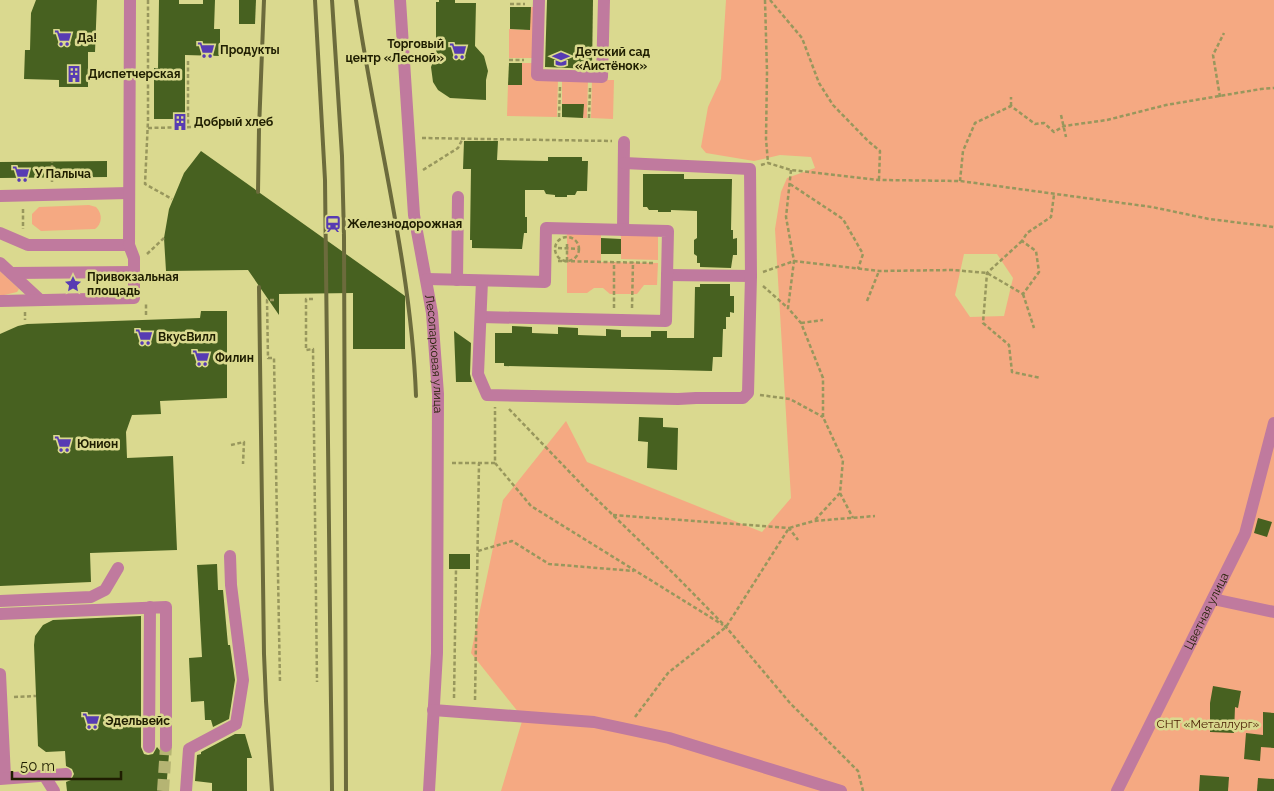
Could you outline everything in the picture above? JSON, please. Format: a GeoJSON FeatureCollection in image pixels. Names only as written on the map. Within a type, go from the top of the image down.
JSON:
{"type":"FeatureCollection","features":[{"type":"Feature","properties":{"kind":"street"},"geometry":{"type":"LineString","coordinates":[[0,300],[134,298],[134,258],[129,245],[130,0]]}},
{"type":"Feature","properties":{"kind":"street","name":"Лесопарковая улица"},"geometry":{"type":"LineString","coordinates":[[400,0],[414,215],[427,279],[436,350],[438,653],[428,791]]}},
{"type":"Feature","properties":{"kind":"street"},"geometry":{"type":"LineString","coordinates":[[539,0],[538,76],[590,77],[602,77],[604,0]]}},
{"type":"Feature","properties":{"kind":"street"},"geometry":{"type":"LineString","coordinates":[[622,230],[624,142]]}},
{"type":"Feature","properties":{"kind":"street"},"geometry":{"type":"LineString","coordinates":[[482,281],[478,374],[487,395],[678,399],[742,398],[748,393],[752,276],[750,169],[624,163]]}},
{"type":"Feature","properties":{"kind":"street"},"geometry":{"type":"LineString","coordinates":[[0,196],[129,193]]}},
{"type":"Feature","properties":{"kind":"street"},"geometry":{"type":"LineString","coordinates":[[457,280],[458,197]]}},
{"type":"Feature","properties":{"kind":"street"},"geometry":{"type":"LineString","coordinates":[[427,279],[545,282],[546,228],[567,233],[622,230],[668,231],[666,321],[481,317]]}},
{"type":"Feature","properties":{"kind":"street"},"geometry":{"type":"LineString","coordinates":[[0,233],[28,245],[129,245]]}},
{"type":"Feature","properties":{"kind":"street"},"geometry":{"type":"LineString","coordinates":[[0,263],[39,299]]}},
{"type":"Feature","properties":{"kind":"street"},"geometry":{"type":"LineString","coordinates":[[667,269],[752,276]]}},
{"type":"Feature","properties":{"kind":"street"},"geometry":{"type":"LineString","coordinates":[[11,273],[134,272]]}},
{"type":"Feature","properties":{"kind":"street","name":"Цветная улица"},"geometry":{"type":"LineString","coordinates":[[1117,791],[1245,534],[1274,423]]}},
{"type":"Feature","properties":{"kind":"street"},"geometry":{"type":"LineString","coordinates":[[186,791],[189,749],[236,724],[243,680],[231,585],[230,556]]}},
{"type":"Feature","properties":{"kind":"street"},"geometry":{"type":"LineString","coordinates":[[0,601],[91,597],[106,590],[118,568]]}},
{"type":"Feature","properties":{"kind":"street"},"geometry":{"type":"LineString","coordinates":[[1213,598],[1274,612]]}},
{"type":"Feature","properties":{"kind":"street"},"geometry":{"type":"LineString","coordinates":[[0,614],[166,606],[166,746]]}},
{"type":"Feature","properties":{"kind":"street"},"geometry":{"type":"LineString","coordinates":[[149,747],[150,607]]}},
{"type":"Feature","properties":{"kind":"street"},"geometry":{"type":"LineString","coordinates":[[0,674],[2,778],[66,774]]}},
{"type":"Feature","properties":{"kind":"street"},"geometry":{"type":"LineString","coordinates":[[433,710],[594,722],[669,738],[841,791]]}},
{"type":"Feature","properties":{"kind":"street"},"geometry":{"type":"LineString","coordinates":[[44,775],[54,791]]}},
{"type":"Feature","properties":{"kind":"path"},"geometry":{"type":"LineString","coordinates":[[148,0],[148,128],[145,184],[172,199]]}},
{"type":"Feature","properties":{"kind":"path"},"geometry":{"type":"LineString","coordinates":[[764,0],[768,163],[791,170],[878,180],[960,181],[1152,207],[1208,219],[1274,227]]}},
{"type":"Feature","properties":{"kind":"path"},"geometry":{"type":"LineString","coordinates":[[770,0],[802,38],[819,83],[833,105],[880,151],[878,180]]}},
{"type":"Feature","properties":{"kind":"path"},"geometry":{"type":"LineString","coordinates":[[1220,97],[1213,55],[1224,33]]}},
{"type":"Feature","properties":{"kind":"path"},"geometry":{"type":"LineString","coordinates":[[188,61],[188,127]]}},
{"type":"Feature","properties":{"kind":"path"},"geometry":{"type":"LineString","coordinates":[[559,117],[560,76]]}},
{"type":"Feature","properties":{"kind":"path"},"geometry":{"type":"LineString","coordinates":[[589,118],[590,77]]}},
{"type":"Feature","properties":{"kind":"path"},"geometry":{"type":"LineString","coordinates":[[1011,106],[1036,124],[1044,123],[1054,132],[1064,126],[1107,120],[1166,106],[1274,88]]}},
{"type":"Feature","properties":{"kind":"path"},"geometry":{"type":"LineString","coordinates":[[1011,97],[1011,106]]}},
{"type":"Feature","properties":{"kind":"path"},"geometry":{"type":"LineString","coordinates":[[960,181],[963,151],[975,123],[1011,106]]}},
{"type":"Feature","properties":{"kind":"path"},"geometry":{"type":"LineString","coordinates":[[1061,115],[1066,137]]}},
{"type":"Feature","properties":{"kind":"path"},"geometry":{"type":"LineString","coordinates":[[148,128],[194,127]]}},
{"type":"Feature","properties":{"kind":"path"},"geometry":{"type":"LineString","coordinates":[[408,137],[624,142]]}},
{"type":"Feature","properties":{"kind":"path"},"geometry":{"type":"LineString","coordinates":[[411,176],[433,165],[458,148],[463,138]]}},
{"type":"Feature","properties":{"kind":"path"},"geometry":{"type":"LineString","coordinates":[[52,162],[52,182]]}},
{"type":"Feature","properties":{"kind":"path"},"geometry":{"type":"LineString","coordinates":[[788,308],[794,261],[786,217],[791,170]]}},
{"type":"Feature","properties":{"kind":"path"},"geometry":{"type":"LineString","coordinates":[[790,184],[843,219],[863,254],[858,269]]}},
{"type":"Feature","properties":{"kind":"path"},"geometry":{"type":"LineString","coordinates":[[1040,378],[1012,372],[1009,345],[983,323],[987,273],[1027,233],[1051,217],[1054,195]]}},
{"type":"Feature","properties":{"kind":"path"},"geometry":{"type":"LineString","coordinates":[[567,233],[575,239],[579,249],[577,256],[567,261],[559,258],[555,248],[558,241],[567,233]]}},
{"type":"Feature","properties":{"kind":"path"},"geometry":{"type":"LineString","coordinates":[[567,233],[567,261]]}},
{"type":"Feature","properties":{"kind":"path"},"geometry":{"type":"LineString","coordinates":[[146,255],[164,238]]}},
{"type":"Feature","properties":{"kind":"path"},"geometry":{"type":"LineString","coordinates":[[1022,240],[1036,250],[1039,272],[1023,294]]}},
{"type":"Feature","properties":{"kind":"path"},"geometry":{"type":"LineString","coordinates":[[555,248],[579,249]]}},
{"type":"Feature","properties":{"kind":"path"},"geometry":{"type":"LineString","coordinates":[[546,260],[633,262],[667,269]]}},
{"type":"Feature","properties":{"kind":"path"},"geometry":{"type":"LineString","coordinates":[[853,518],[840,493],[843,460],[823,417],[823,378],[801,323],[788,308],[752,276],[794,261],[879,271],[953,270],[987,273],[1023,294],[1034,328]]}},
{"type":"Feature","properties":{"kind":"path"},"geometry":{"type":"LineString","coordinates":[[613,320],[614,262]]}},
{"type":"Feature","properties":{"kind":"path"},"geometry":{"type":"LineString","coordinates":[[632,320],[633,262]]}},
{"type":"Feature","properties":{"kind":"path"},"geometry":{"type":"LineString","coordinates":[[867,301],[879,271]]}},
{"type":"Feature","properties":{"kind":"path"},"geometry":{"type":"LineString","coordinates":[[313,299],[306,300],[306,350],[313,350],[318,682]]}},
{"type":"Feature","properties":{"kind":"path"},"geometry":{"type":"LineString","coordinates":[[274,300],[267,300],[267,309],[268,358],[274,358],[280,682]]}},
{"type":"Feature","properties":{"kind":"path"},"geometry":{"type":"LineString","coordinates":[[801,323],[823,320]]}},
{"type":"Feature","properties":{"kind":"path"},"geometry":{"type":"LineString","coordinates":[[748,393],[790,399],[823,417]]}},
{"type":"Feature","properties":{"kind":"path"},"geometry":{"type":"LineString","coordinates":[[496,396],[496,463],[531,506],[726,627]]}},
{"type":"Feature","properties":{"kind":"path"},"geometry":{"type":"LineString","coordinates":[[496,396],[726,627],[790,703],[858,771],[863,791]]}},
{"type":"Feature","properties":{"kind":"path"},"geometry":{"type":"LineString","coordinates":[[231,445],[244,442],[243,464]]}},
{"type":"Feature","properties":{"kind":"path"},"geometry":{"type":"LineString","coordinates":[[438,462],[496,463]]}},
{"type":"Feature","properties":{"kind":"path"},"geometry":{"type":"LineString","coordinates":[[475,706],[479,463]]}},
{"type":"Feature","properties":{"kind":"path"},"geometry":{"type":"LineString","coordinates":[[814,521],[840,493]]}},
{"type":"Feature","properties":{"kind":"path"},"geometry":{"type":"LineString","coordinates":[[613,515],[789,528],[814,521],[875,516]]}},
{"type":"Feature","properties":{"kind":"path"},"geometry":{"type":"LineString","coordinates":[[789,528],[798,540]]}},
{"type":"Feature","properties":{"kind":"path"},"geometry":{"type":"LineString","coordinates":[[627,729],[668,673],[726,627],[789,528]]}},
{"type":"Feature","properties":{"kind":"path"},"geometry":{"type":"LineString","coordinates":[[478,551],[512,541],[549,564],[636,571]]}},
{"type":"Feature","properties":{"kind":"path"},"geometry":{"type":"LineString","coordinates":[[454,706],[456,569]]}},
{"type":"Feature","properties":{"kind":"path"},"geometry":{"type":"LineString","coordinates":[[1,698],[36,696]]}},
{"type":"Feature","properties":{"kind":"green space","name":"СНТ «Металлург»"},"geometry":{"type":"Polygon","coordinates":[[[726,0],[1274,0],[1274,791],[501,791],[523,718],[471,653],[503,500],[566,421],[587,462],[762,532],[791,498],[775,229],[781,192],[787,178],[815,168],[811,157],[780,155],[754,161],[706,153],[701,147],[708,107],[721,79],[726,0]],[[964,254],[955,295],[970,317],[1004,316],[1013,278],[997,254],[964,254]]]}},
{"type":"Feature","properties":{"kind":"green space"},"geometry":{"type":"Polygon","coordinates":[[[525,7],[535,7],[534,58],[509,58],[509,29],[524,30],[525,7]]]}},
{"type":"Feature","properties":{"kind":"green space"},"geometry":{"type":"Polygon","coordinates":[[[522,63],[534,63],[558,80],[557,117],[507,116],[508,85],[522,85],[522,63]]]}},
{"type":"Feature","properties":{"kind":"green space"},"geometry":{"type":"Polygon","coordinates":[[[562,80],[588,80],[587,118],[583,118],[583,105],[562,104],[562,80]]]}},
{"type":"Feature","properties":{"kind":"green space"},"geometry":{"type":"Polygon","coordinates":[[[592,80],[614,80],[613,119],[591,118],[592,80]]]}},
{"type":"Feature","properties":{"kind":"green space"},"geometry":{"type":"Polygon","coordinates":[[[89,205],[96,207],[101,216],[99,224],[95,229],[41,231],[32,224],[32,214],[39,207],[89,205]]]}},
{"type":"Feature","properties":{"kind":"green space"},"geometry":{"type":"Polygon","coordinates":[[[567,233],[601,233],[601,262],[658,263],[657,285],[644,285],[637,294],[610,294],[603,288],[594,288],[587,293],[567,293],[567,233]]]}},
{"type":"Feature","properties":{"kind":"green space"},"geometry":{"type":"Polygon","coordinates":[[[621,234],[658,235],[658,260],[621,259],[621,234]]]}},
{"type":"Feature","properties":{"kind":"green space"},"geometry":{"type":"Polygon","coordinates":[[[0,271],[19,289],[17,292],[0,296],[0,271]]]}},
{"type":"Feature","properties":{"kind":"building","name":"Да!"},"geometry":{"type":"Polygon","coordinates":[[[36,0],[97,0],[95,52],[88,52],[88,87],[59,87],[59,80],[24,79],[25,50],[30,50],[31,13],[36,0]]]}},
{"type":"Feature","properties":{"kind":"building"},"geometry":{"type":"Polygon","coordinates":[[[159,0],[179,0],[179,4],[203,4],[203,0],[215,0],[214,29],[220,29],[220,56],[185,55],[185,119],[154,119],[154,68],[158,68],[159,0]]]}},
{"type":"Feature","properties":{"kind":"building"},"geometry":{"type":"Polygon","coordinates":[[[239,0],[256,0],[255,24],[239,24],[239,0]]]}},
{"type":"Feature","properties":{"kind":"building","name":"Торговый центр «Лесной»"},"geometry":{"type":"Polygon","coordinates":[[[439,0],[455,0],[455,3],[476,3],[475,46],[484,56],[488,71],[486,100],[450,98],[438,90],[433,82],[431,67],[436,54],[436,2],[439,2],[439,0]]]}},
{"type":"Feature","properties":{"kind":"building"},"geometry":{"type":"Polygon","coordinates":[[[547,0],[593,0],[592,69],[545,67],[547,0]]]}},
{"type":"Feature","properties":{"kind":"building"},"geometry":{"type":"Polygon","coordinates":[[[510,7],[531,7],[530,30],[510,29],[510,7]]]}},
{"type":"Feature","properties":{"kind":"building"},"geometry":{"type":"Polygon","coordinates":[[[509,63],[522,63],[522,85],[508,85],[509,63]]]}},
{"type":"Feature","properties":{"kind":"building"},"geometry":{"type":"Polygon","coordinates":[[[562,104],[584,104],[583,118],[562,117],[562,104]]]}},
{"type":"Feature","properties":{"kind":"building"},"geometry":{"type":"Polygon","coordinates":[[[464,141],[498,141],[497,160],[548,161],[548,157],[582,157],[582,161],[588,161],[587,191],[577,191],[575,195],[567,195],[567,197],[555,197],[555,195],[546,194],[544,190],[525,190],[527,233],[524,233],[522,249],[472,248],[472,240],[470,240],[471,169],[463,169],[464,141]]]}},
{"type":"Feature","properties":{"kind":"building"},"geometry":{"type":"Polygon","coordinates":[[[201,151],[405,296],[405,349],[353,349],[353,293],[279,294],[279,315],[248,270],[166,271],[164,238],[169,209],[184,173],[201,151]]]}},
{"type":"Feature","properties":{"kind":"building"},"geometry":{"type":"Polygon","coordinates":[[[107,161],[107,177],[0,178],[0,162],[107,161]]]}},
{"type":"Feature","properties":{"kind":"building"},"geometry":{"type":"Polygon","coordinates":[[[643,174],[684,174],[684,179],[732,179],[731,230],[733,230],[733,239],[737,238],[737,255],[733,255],[731,268],[700,267],[700,263],[697,263],[697,256],[694,254],[694,240],[697,238],[697,211],[671,210],[671,212],[658,212],[658,210],[649,210],[647,207],[643,207],[643,174]]]}},
{"type":"Feature","properties":{"kind":"building"},"geometry":{"type":"Polygon","coordinates":[[[601,238],[621,239],[621,254],[601,254],[601,238]]]}},
{"type":"Feature","properties":{"kind":"building"},"geometry":{"type":"Polygon","coordinates":[[[700,284],[730,284],[730,296],[734,296],[734,313],[730,312],[730,317],[726,317],[726,329],[723,329],[722,357],[713,357],[712,371],[504,366],[504,363],[495,363],[495,333],[512,333],[512,326],[532,327],[532,333],[558,334],[558,327],[578,328],[578,335],[606,336],[606,329],[621,330],[621,337],[651,337],[651,331],[667,331],[667,338],[694,338],[695,287],[700,287],[700,284]]]}},
{"type":"Feature","properties":{"kind":"building","name":"Юнион"},"geometry":{"type":"Polygon","coordinates":[[[201,311],[227,311],[227,398],[160,401],[161,414],[132,415],[126,432],[127,458],[173,456],[177,550],[90,553],[91,582],[0,586],[0,334],[27,324],[200,318],[201,311]]]}},
{"type":"Feature","properties":{"kind":"building"},"geometry":{"type":"Polygon","coordinates":[[[454,331],[471,343],[470,374],[472,382],[456,382],[454,331]]]}},
{"type":"Feature","properties":{"kind":"building"},"geometry":{"type":"Polygon","coordinates":[[[639,417],[663,418],[663,427],[678,428],[677,470],[647,468],[648,442],[638,441],[639,417]]]}},
{"type":"Feature","properties":{"kind":"building"},"geometry":{"type":"Polygon","coordinates":[[[1258,518],[1272,522],[1267,537],[1254,533],[1258,518]]]}},
{"type":"Feature","properties":{"kind":"building"},"geometry":{"type":"Polygon","coordinates":[[[449,554],[470,554],[470,569],[449,569],[449,554]]]}},
{"type":"Feature","properties":{"kind":"building"},"geometry":{"type":"Polygon","coordinates":[[[217,564],[218,590],[223,590],[228,645],[230,645],[235,680],[229,719],[213,727],[211,720],[205,720],[204,701],[191,702],[189,658],[202,657],[197,565],[217,564]]]}},
{"type":"Feature","properties":{"kind":"building","name":"Эдельвейс"},"geometry":{"type":"Polygon","coordinates":[[[141,616],[141,747],[144,754],[148,755],[153,754],[157,747],[162,753],[169,754],[166,791],[67,791],[66,782],[71,780],[74,774],[72,769],[66,766],[65,751],[46,752],[38,746],[35,636],[43,625],[53,620],[141,616]]]}},
{"type":"Feature","properties":{"kind":"building"},"geometry":{"type":"Polygon","coordinates":[[[1213,686],[1241,691],[1238,708],[1235,707],[1234,733],[1210,732],[1210,703],[1213,686]]]}},
{"type":"Feature","properties":{"kind":"building"},"geometry":{"type":"Polygon","coordinates":[[[1263,712],[1274,713],[1274,748],[1261,747],[1260,761],[1244,759],[1246,733],[1263,735],[1263,712]]]}},
{"type":"Feature","properties":{"kind":"building"},"geometry":{"type":"Polygon","coordinates":[[[235,734],[245,734],[252,758],[247,758],[247,791],[212,791],[212,783],[195,781],[197,755],[235,734]]]}},
{"type":"Feature","properties":{"kind":"building"},"geometry":{"type":"Polygon","coordinates":[[[1200,775],[1229,777],[1228,791],[1199,791],[1200,775]]]}},
{"type":"Feature","properties":{"kind":"building"},"geometry":{"type":"Polygon","coordinates":[[[1258,778],[1274,779],[1274,791],[1257,791],[1258,778]]]}},
{"type":"Feature","properties":{"kind":"tunnel"},"geometry":{"type":"LineString","coordinates":[[163,791],[166,746]]}},
{"type":"Feature","properties":{"kind":"railway"},"geometry":{"type":"LineString","coordinates":[[258,192],[264,0]]}},
{"type":"Feature","properties":{"kind":"railway"},"geometry":{"type":"LineString","coordinates":[[315,0],[325,180],[332,791]]}},
{"type":"Feature","properties":{"kind":"railway"},"geometry":{"type":"LineString","coordinates":[[332,0],[342,156],[344,237],[346,791]]}},
{"type":"Feature","properties":{"kind":"railway"},"geometry":{"type":"LineString","coordinates":[[356,0],[400,247],[413,346],[416,396]]}},
{"type":"Feature","properties":{"kind":"railway"},"geometry":{"type":"LineString","coordinates":[[259,287],[264,654],[272,791]]}},
{"type":"Feature","properties":{"kind":"place","name":"Да!"},"geometry":{"type":"Point","coordinates":[63,38]}},
{"type":"Feature","properties":{"kind":"place","name":"Продукты"},"geometry":{"type":"Point","coordinates":[206,50]}},
{"type":"Feature","properties":{"kind":"place","name":"Торговый центр «Лесной»"},"geometry":{"type":"Point","coordinates":[458,51]}},
{"type":"Feature","properties":{"kind":"place","name":"Детский сад «Аистёнок»"},"geometry":{"type":"Point","coordinates":[561,59]}},
{"type":"Feature","properties":{"kind":"place","name":"Диспетчерская"},"geometry":{"type":"Point","coordinates":[74,74]}},
{"type":"Feature","properties":{"kind":"place","name":"Добрый хлеб"},"geometry":{"type":"Point","coordinates":[180,122]}},
{"type":"Feature","properties":{"kind":"place","name":"У Палыча"},"geometry":{"type":"Point","coordinates":[21,174]}},
{"type":"Feature","properties":{"kind":"place","name":"Железнодорожная"},"geometry":{"type":"Point","coordinates":[333,224]}},
{"type":"Feature","properties":{"kind":"place","name":"Привокзальная площадь"},"geometry":{"type":"Point","coordinates":[73,284]}},
{"type":"Feature","properties":{"kind":"place","name":"ВкусВилл"},"geometry":{"type":"Point","coordinates":[144,337]}},
{"type":"Feature","properties":{"kind":"place","name":"Филин"},"geometry":{"type":"Point","coordinates":[201,358]}},
{"type":"Feature","properties":{"kind":"place","name":"Юнион"},"geometry":{"type":"Point","coordinates":[63,444]}},
{"type":"Feature","properties":{"kind":"place","name":"Эдельвейс"},"geometry":{"type":"Point","coordinates":[91,721]}}]}
